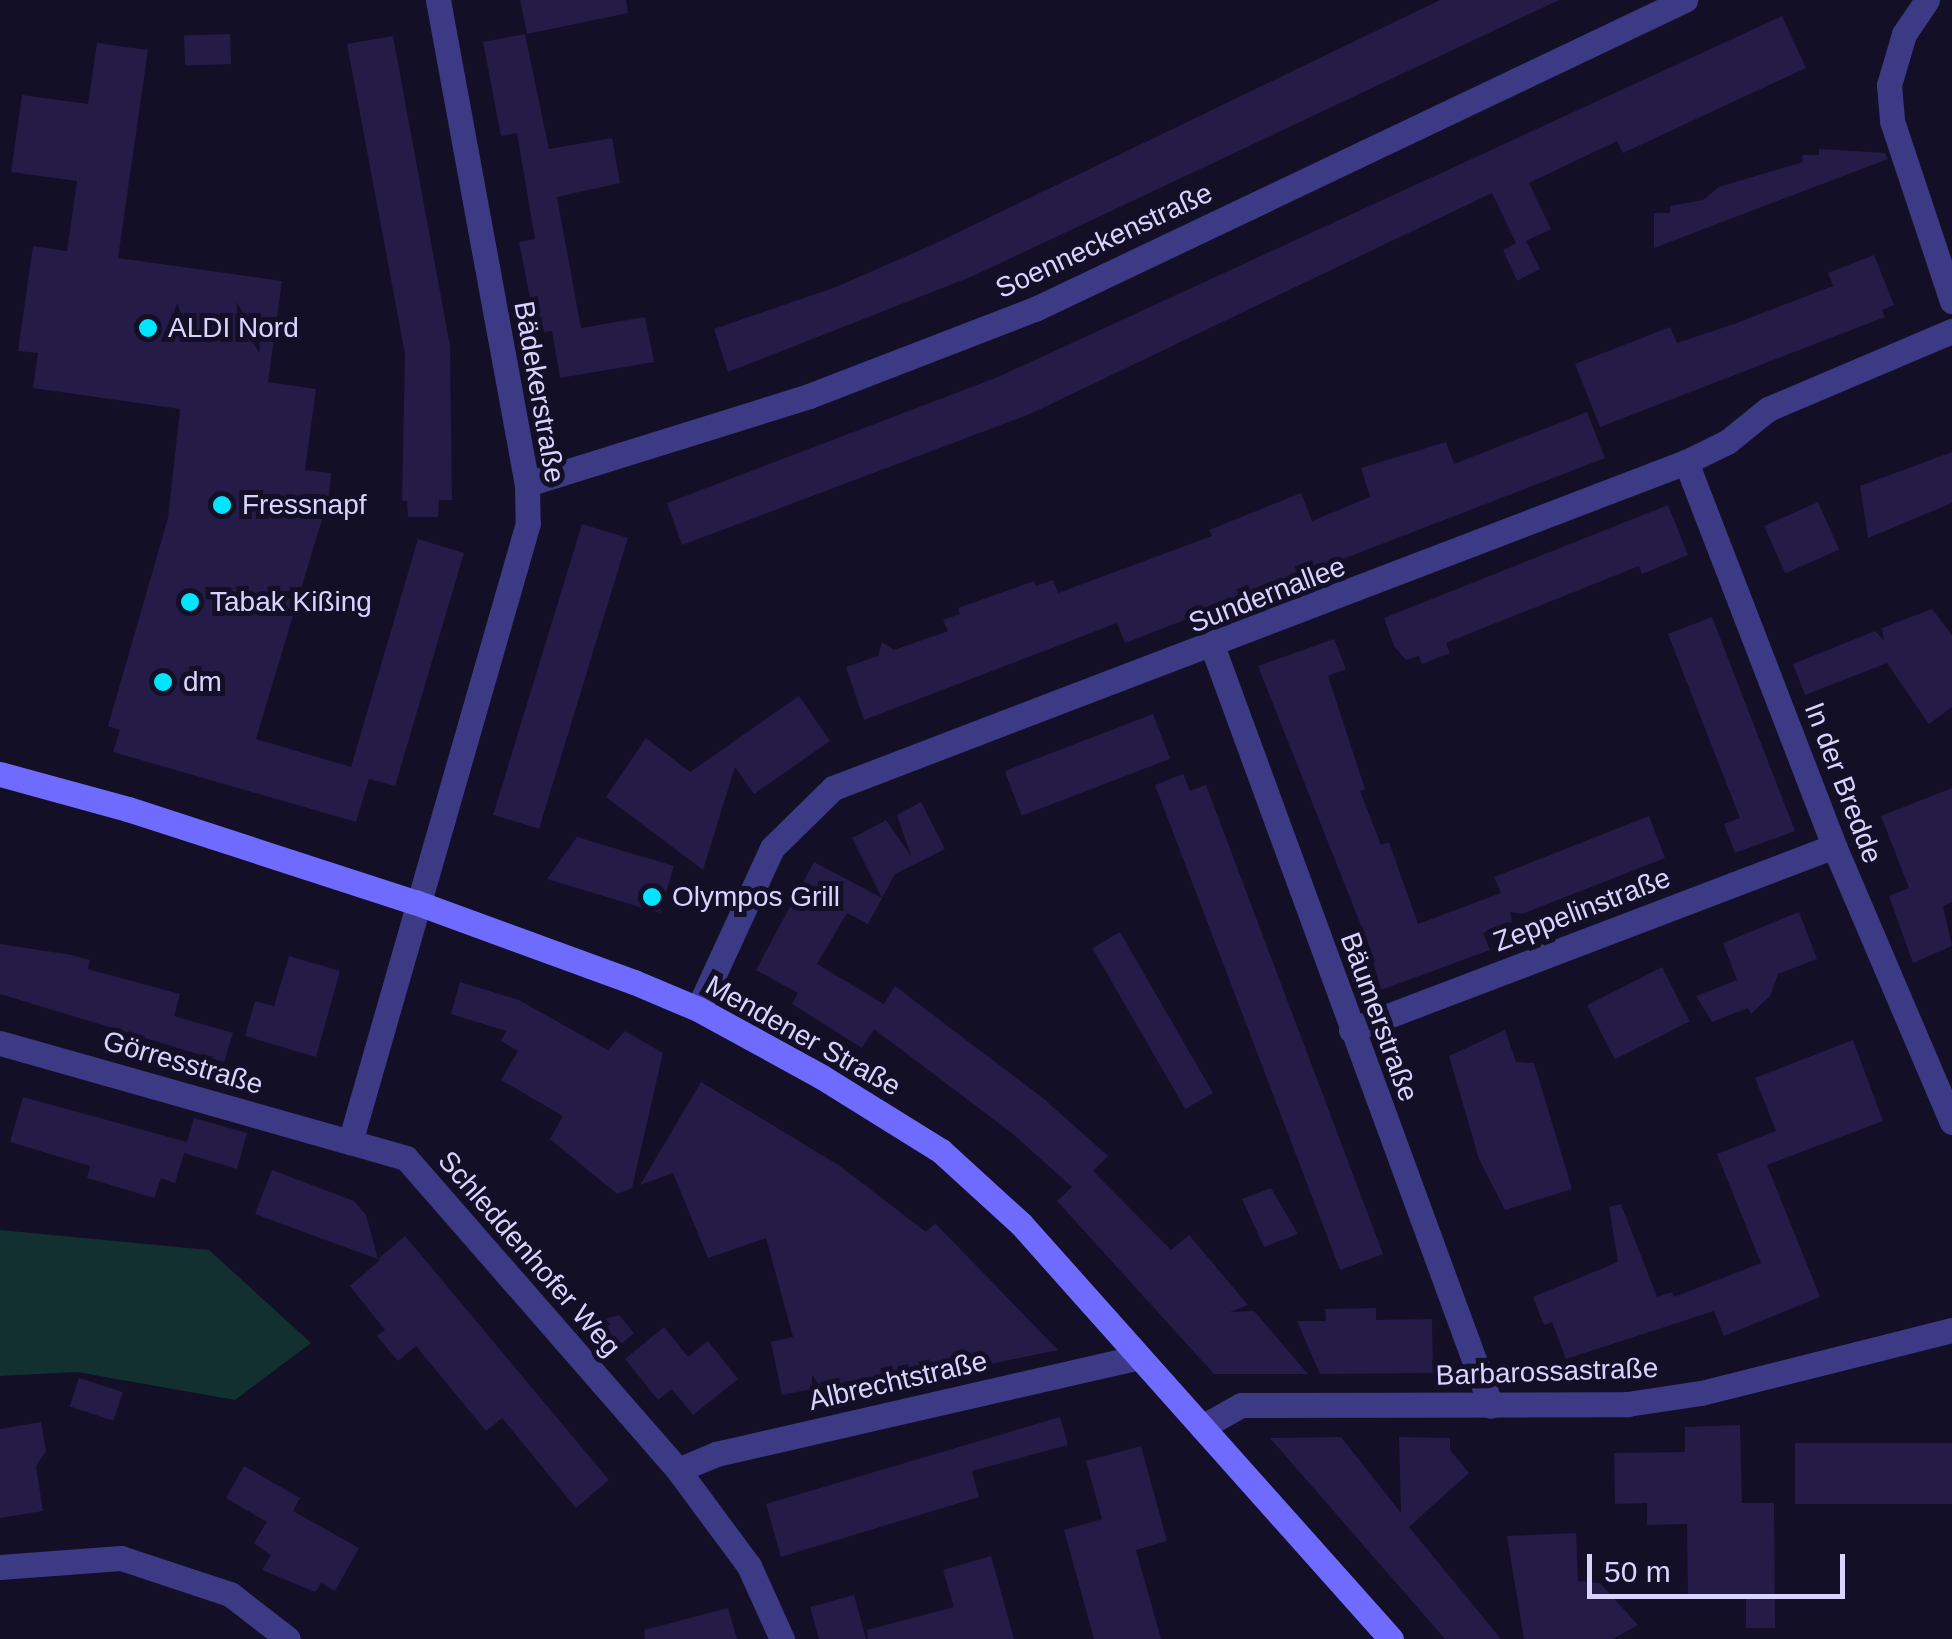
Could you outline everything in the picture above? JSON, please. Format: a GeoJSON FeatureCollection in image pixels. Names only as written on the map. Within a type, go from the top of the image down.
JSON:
{"type":"FeatureCollection","features":[{"type":"Feature","properties":{"kind":"main road","name":"Mendener Straße"},"geometry":{"type":"LineString","coordinates":[[0,774],[128,808],[415,902],[698,1008],[941,1151],[1021,1224],[1134,1358],[1202,1427],[1391,1639]]}},
{"type":"Feature","properties":{"kind":"street","name":"Bädekerstraße"},"geometry":{"type":"LineString","coordinates":[[415,902],[528,524],[527,484],[438,0]]}},
{"type":"Feature","properties":{"kind":"street","name":"Soenneckenstraße"},"geometry":{"type":"LineString","coordinates":[[527,484],[792,402],[1035,309],[1685,0]]}},
{"type":"Feature","properties":{"kind":"street"},"geometry":{"type":"LineString","coordinates":[[1928,0],[1904,34],[1889,85],[1892,121],[1952,301]]}},
{"type":"Feature","properties":{"kind":"street","name":"Sundernallee"},"geometry":{"type":"LineString","coordinates":[[698,1008],[772,848],[834,788],[905,756],[1213,648],[1686,462],[1727,442],[1768,409],[1952,330]]}},
{"type":"Feature","properties":{"kind":"street","name":"In der Bredde"},"geometry":{"type":"LineString","coordinates":[[1686,462],[1834,846],[1952,1122]]}},
{"type":"Feature","properties":{"kind":"street","name":"Bäumerstraße"},"geometry":{"type":"LineString","coordinates":[[1213,648],[1491,1406]]}},
{"type":"Feature","properties":{"kind":"street","name":"Zeppelinstraße"},"geometry":{"type":"LineString","coordinates":[[1351,1030],[1834,846]]}},
{"type":"Feature","properties":{"kind":"street"},"geometry":{"type":"LineString","coordinates":[[350,1142],[415,902]]}},
{"type":"Feature","properties":{"kind":"street","name":"Görresstraße"},"geometry":{"type":"LineString","coordinates":[[0,1043],[350,1142]]}},
{"type":"Feature","properties":{"kind":"street","name":"Schleddenhofer Weg"},"geometry":{"type":"LineString","coordinates":[[350,1142],[406,1158],[678,1470],[749,1566],[782,1639]]}},
{"type":"Feature","properties":{"kind":"street","name":"Barbarossastraße"},"geometry":{"type":"LineString","coordinates":[[1202,1427],[1241,1405],[1628,1404],[1702,1393],[1952,1330]]}},
{"type":"Feature","properties":{"kind":"street","name":"Albrechtstraße"},"geometry":{"type":"LineString","coordinates":[[678,1470],[716,1454],[1134,1358]]}},
{"type":"Feature","properties":{"kind":"street"},"geometry":{"type":"LineString","coordinates":[[0,1567],[122,1558],[230,1594],[288,1639]]}},
{"type":"Feature","properties":{"kind":"green space"},"geometry":{"type":"Polygon","coordinates":[[[0,1230],[209,1250],[311,1343],[235,1400],[77,1372],[0,1376],[0,1230]]]}},
{"type":"Feature","properties":{"kind":"building"},"geometry":{"type":"Polygon","coordinates":[[[520,0],[626,0],[628,13],[527,34],[520,0]]]}},
{"type":"Feature","properties":{"kind":"building"},"geometry":{"type":"Polygon","coordinates":[[[1440,0],[1559,0],[973,276],[728,372],[714,329],[836,287],[932,245],[1440,0]]]}},
{"type":"Feature","properties":{"kind":"building"},"geometry":{"type":"Polygon","coordinates":[[[1782,16],[1806,68],[1623,153],[1617,141],[1529,183],[1551,229],[1526,241],[1540,269],[1517,281],[1503,250],[1516,243],[1492,193],[1030,414],[682,545],[667,503],[998,377],[1782,16]]]}},
{"type":"Feature","properties":{"kind":"building"},"geometry":{"type":"Polygon","coordinates":[[[230,34],[231,64],[185,66],[184,36],[230,34]]]}},
{"type":"Feature","properties":{"kind":"building"},"geometry":{"type":"Polygon","coordinates":[[[525,34],[549,149],[612,138],[620,183],[557,197],[581,328],[645,317],[654,362],[560,378],[552,331],[537,334],[519,242],[535,239],[517,133],[501,136],[483,42],[525,34]]]}},
{"type":"Feature","properties":{"kind":"building"},"geometry":{"type":"Polygon","coordinates":[[[393,36],[450,346],[452,500],[439,500],[438,517],[408,517],[407,501],[402,501],[405,354],[347,44],[393,36]]]}},
{"type":"Feature","properties":{"kind":"building"},"geometry":{"type":"Polygon","coordinates":[[[97,43],[148,50],[118,258],[282,281],[268,382],[316,389],[305,470],[331,473],[329,496],[256,739],[351,767],[418,539],[464,553],[395,786],[369,779],[356,822],[113,752],[120,730],[108,726],[168,518],[180,409],[33,388],[38,353],[18,351],[33,246],[67,251],[77,181],[11,172],[22,95],[88,104],[97,43]]]}},
{"type":"Feature","properties":{"kind":"building"},"geometry":{"type":"Polygon","coordinates":[[[1819,149],[1885,153],[1888,159],[1654,248],[1654,213],[1670,213],[1670,206],[1703,200],[1719,187],[1803,162],[1802,155],[1819,155],[1819,149]]]}},
{"type":"Feature","properties":{"kind":"building"},"geometry":{"type":"Polygon","coordinates":[[[1874,255],[1894,305],[1882,310],[1885,317],[1600,427],[1575,364],[1670,327],[1677,343],[1734,324],[1833,286],[1828,273],[1874,255]]]}},
{"type":"Feature","properties":{"kind":"building"},"geometry":{"type":"Polygon","coordinates":[[[1587,412],[1605,458],[1125,643],[1117,623],[864,720],[846,667],[878,656],[882,642],[894,650],[948,631],[943,620],[960,614],[958,608],[1034,581],[1036,586],[1053,580],[1058,593],[1212,536],[1209,530],[1301,493],[1312,521],[1370,497],[1361,468],[1446,442],[1454,464],[1587,412]]]}},
{"type":"Feature","properties":{"kind":"building"},"geometry":{"type":"Polygon","coordinates":[[[1952,452],[1952,503],[1868,538],[1860,486],[1952,452]]]}},
{"type":"Feature","properties":{"kind":"building"},"geometry":{"type":"Polygon","coordinates":[[[1818,502],[1839,550],[1785,574],[1764,526],[1818,502]]]}},
{"type":"Feature","properties":{"kind":"building"},"geometry":{"type":"Polygon","coordinates":[[[1668,505],[1688,555],[1642,574],[1639,566],[1446,643],[1450,653],[1422,664],[1419,656],[1406,660],[1394,646],[1384,618],[1668,505]]]}},
{"type":"Feature","properties":{"kind":"building"},"geometry":{"type":"Polygon","coordinates":[[[582,524],[628,538],[539,829],[493,815],[582,524]]]}},
{"type":"Feature","properties":{"kind":"building"},"geometry":{"type":"Polygon","coordinates":[[[1932,609],[1952,635],[1952,707],[1929,724],[1887,663],[1805,695],[1793,664],[1875,631],[1884,640],[1882,628],[1932,609]]]}},
{"type":"Feature","properties":{"kind":"building"},"geometry":{"type":"Polygon","coordinates":[[[1712,617],[1795,831],[1735,853],[1724,824],[1740,818],[1668,634],[1712,617]]]}},
{"type":"Feature","properties":{"kind":"building"},"geometry":{"type":"Polygon","coordinates":[[[1334,639],[1346,669],[1328,676],[1365,789],[1360,791],[1381,845],[1389,842],[1418,924],[1501,893],[1494,877],[1649,816],[1665,858],[1522,914],[1510,912],[1512,922],[1483,933],[1490,950],[1381,990],[1368,943],[1258,666],[1334,639]]]}},
{"type":"Feature","properties":{"kind":"building"},"geometry":{"type":"Polygon","coordinates":[[[799,696],[830,741],[754,794],[735,767],[703,870],[606,797],[646,738],[690,772],[799,696]]]}},
{"type":"Feature","properties":{"kind":"building"},"geometry":{"type":"Polygon","coordinates":[[[1153,714],[1170,759],[1022,816],[1005,771],[1153,714]]]}},
{"type":"Feature","properties":{"kind":"building"},"geometry":{"type":"Polygon","coordinates":[[[1183,774],[1190,791],[1206,785],[1383,1254],[1340,1270],[1155,785],[1183,774]]]}},
{"type":"Feature","properties":{"kind":"building"},"geometry":{"type":"Polygon","coordinates":[[[1952,788],[1952,902],[1943,906],[1952,946],[1913,963],[1889,896],[1909,888],[1881,816],[1952,788]]]}},
{"type":"Feature","properties":{"kind":"building"},"geometry":{"type":"Polygon","coordinates":[[[921,802],[945,849],[895,874],[882,898],[852,838],[886,820],[911,856],[897,815],[921,802]]]}},
{"type":"Feature","properties":{"kind":"building"},"geometry":{"type":"Polygon","coordinates":[[[577,837],[674,866],[660,913],[547,879],[577,837]]]}},
{"type":"Feature","properties":{"kind":"building"},"geometry":{"type":"Polygon","coordinates":[[[814,862],[882,898],[868,924],[847,913],[817,964],[884,1004],[895,986],[1044,1099],[1108,1156],[1093,1171],[1171,1250],[1189,1235],[1248,1305],[1230,1312],[1254,1311],[1308,1374],[1214,1374],[1057,1201],[1072,1187],[1013,1134],[874,1029],[862,1048],[792,1004],[798,993],[756,970],[814,862]]]}},
{"type":"Feature","properties":{"kind":"building"},"geometry":{"type":"Polygon","coordinates":[[[1799,912],[1817,959],[1778,974],[1770,996],[1751,1014],[1748,1008],[1712,1022],[1696,996],[1737,980],[1723,943],[1799,912]]]}},
{"type":"Feature","properties":{"kind":"building"},"geometry":{"type":"Polygon","coordinates":[[[1120,932],[1213,1093],[1185,1109],[1092,948],[1120,932]]]}},
{"type":"Feature","properties":{"kind":"building"},"geometry":{"type":"Polygon","coordinates":[[[0,944],[90,960],[88,969],[180,994],[174,1016],[233,1033],[224,1062],[0,994],[0,944]]]}},
{"type":"Feature","properties":{"kind":"building"},"geometry":{"type":"Polygon","coordinates":[[[289,956],[340,971],[316,1057],[245,1036],[255,1001],[274,1006],[289,956]]]}},
{"type":"Feature","properties":{"kind":"building"},"geometry":{"type":"Polygon","coordinates":[[[1662,967],[1690,1021],[1615,1059],[1587,1005],[1662,967]]]}},
{"type":"Feature","properties":{"kind":"building"},"geometry":{"type":"Polygon","coordinates":[[[460,982],[519,1000],[608,1050],[625,1031],[663,1053],[632,1188],[617,1194],[550,1139],[563,1116],[501,1080],[518,1051],[501,1041],[506,1031],[451,1014],[460,982]]]}},
{"type":"Feature","properties":{"kind":"building"},"geometry":{"type":"Polygon","coordinates":[[[1505,1030],[1516,1062],[1534,1063],[1572,1189],[1505,1210],[1479,1159],[1449,1056],[1505,1030]]]}},
{"type":"Feature","properties":{"kind":"building"},"geometry":{"type":"Polygon","coordinates":[[[1853,1040],[1883,1121],[1767,1165],[1820,1297],[1724,1336],[1714,1311],[1566,1359],[1552,1322],[1544,1325],[1533,1297],[1618,1262],[1609,1207],[1621,1204],[1657,1297],[1672,1292],[1674,1297],[1761,1263],[1717,1154],[1776,1131],[1755,1078],[1853,1040]]]}},
{"type":"Feature","properties":{"kind":"building"},"geometry":{"type":"Polygon","coordinates":[[[701,1082],[840,1166],[926,1232],[935,1223],[1058,1350],[890,1385],[887,1374],[782,1395],[771,1342],[793,1337],[766,1238],[708,1258],[673,1173],[640,1185],[701,1082]]]}},
{"type":"Feature","properties":{"kind":"building"},"geometry":{"type":"Polygon","coordinates":[[[23,1097],[187,1142],[194,1118],[247,1133],[237,1169],[184,1153],[175,1183],[161,1178],[154,1198],[87,1178],[90,1166],[10,1142],[23,1097]]]}},
{"type":"Feature","properties":{"kind":"building"},"geometry":{"type":"Polygon","coordinates":[[[272,1170],[354,1201],[366,1215],[378,1259],[405,1236],[609,1480],[576,1508],[502,1418],[486,1431],[416,1346],[398,1361],[377,1336],[385,1330],[350,1286],[380,1260],[255,1214],[272,1170]]]}},
{"type":"Feature","properties":{"kind":"building"},"geometry":{"type":"Polygon","coordinates":[[[1271,1188],[1298,1234],[1264,1247],[1242,1199],[1271,1188]]]}},
{"type":"Feature","properties":{"kind":"building"},"geometry":{"type":"Polygon","coordinates":[[[1376,1308],[1376,1320],[1432,1319],[1433,1373],[1320,1374],[1297,1321],[1326,1321],[1325,1309],[1376,1308]]]}},
{"type":"Feature","properties":{"kind":"building"},"geometry":{"type":"Polygon","coordinates":[[[619,1315],[634,1333],[612,1352],[588,1324],[619,1315]]]}},
{"type":"Feature","properties":{"kind":"building"},"geometry":{"type":"Polygon","coordinates":[[[664,1327],[688,1357],[708,1341],[738,1379],[693,1415],[672,1389],[658,1400],[625,1359],[664,1327]]]}},
{"type":"Feature","properties":{"kind":"building"},"geometry":{"type":"Polygon","coordinates":[[[79,1378],[123,1392],[113,1421],[70,1407],[79,1378]]]}},
{"type":"Feature","properties":{"kind":"building"},"geometry":{"type":"Polygon","coordinates":[[[1060,1417],[1068,1445],[972,1471],[979,1497],[781,1557],[766,1504],[1060,1417]]]}},
{"type":"Feature","properties":{"kind":"building"},"geometry":{"type":"Polygon","coordinates":[[[41,1422],[46,1451],[36,1466],[43,1511],[0,1518],[0,1429],[41,1422]]]}},
{"type":"Feature","properties":{"kind":"building"},"geometry":{"type":"Polygon","coordinates":[[[1740,1425],[1742,1503],[1774,1503],[1775,1628],[1746,1628],[1746,1596],[1688,1598],[1687,1524],[1647,1525],[1647,1503],[1615,1504],[1614,1453],[1685,1452],[1685,1427],[1740,1425]]]}},
{"type":"Feature","properties":{"kind":"building"},"geometry":{"type":"Polygon","coordinates":[[[1341,1437],[1401,1513],[1399,1437],[1450,1438],[1450,1450],[1469,1473],[1409,1527],[1501,1639],[1445,1639],[1270,1438],[1341,1437]]]}},
{"type":"Feature","properties":{"kind":"building"},"geometry":{"type":"Polygon","coordinates":[[[1795,1443],[1952,1443],[1952,1504],[1795,1504],[1795,1443]]]}},
{"type":"Feature","properties":{"kind":"building"},"geometry":{"type":"Polygon","coordinates":[[[1141,1446],[1167,1541],[1136,1550],[1161,1639],[1094,1639],[1064,1530],[1102,1519],[1086,1461],[1141,1446]]]}},
{"type":"Feature","properties":{"kind":"building"},"geometry":{"type":"Polygon","coordinates":[[[244,1466],[300,1498],[293,1511],[359,1548],[335,1591],[321,1583],[315,1592],[262,1570],[271,1555],[254,1543],[267,1522],[226,1498],[244,1466]]]}},
{"type":"Feature","properties":{"kind":"building"},"geometry":{"type":"Polygon","coordinates":[[[1576,1533],[1578,1581],[1600,1583],[1638,1625],[1613,1639],[1524,1639],[1507,1536],[1576,1533]]]}},
{"type":"Feature","properties":{"kind":"building"},"geometry":{"type":"Polygon","coordinates":[[[991,1556],[1014,1639],[868,1639],[867,1630],[954,1607],[943,1570],[991,1556]]]}},
{"type":"Feature","properties":{"kind":"building"},"geometry":{"type":"Polygon","coordinates":[[[854,1595],[866,1639],[819,1639],[810,1607],[854,1595]]]}},
{"type":"Feature","properties":{"kind":"building"},"geometry":{"type":"Polygon","coordinates":[[[728,1608],[737,1639],[645,1639],[644,1630],[728,1608]]]}},
{"type":"Feature","properties":{"kind":"place","name":"ALDI Nord"},"geometry":{"type":"Point","coordinates":[148,328]}},
{"type":"Feature","properties":{"kind":"place","name":"Fressnapf"},"geometry":{"type":"Point","coordinates":[222,505]}},
{"type":"Feature","properties":{"kind":"place","name":"Tabak Kißing"},"geometry":{"type":"Point","coordinates":[190,602]}},
{"type":"Feature","properties":{"kind":"place","name":"dm"},"geometry":{"type":"Point","coordinates":[163,682]}},
{"type":"Feature","properties":{"kind":"place","name":"Olympos Grill"},"geometry":{"type":"Point","coordinates":[652,897]}}]}
